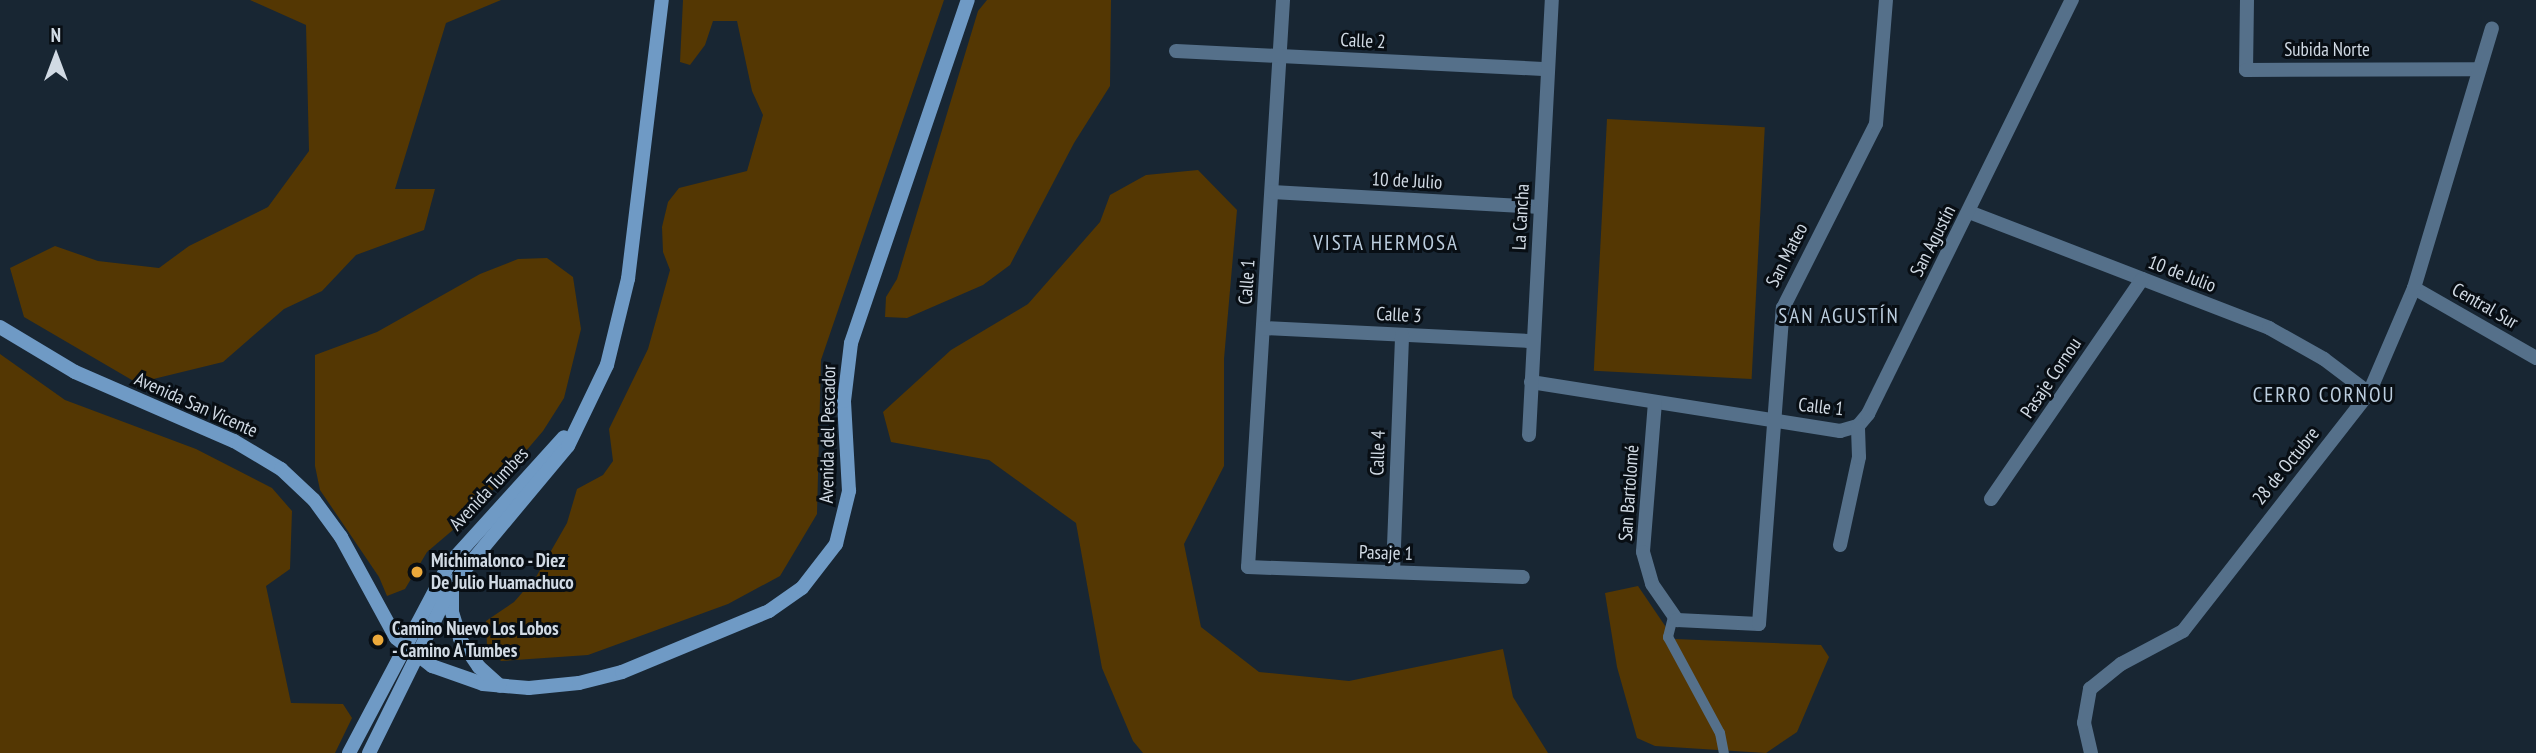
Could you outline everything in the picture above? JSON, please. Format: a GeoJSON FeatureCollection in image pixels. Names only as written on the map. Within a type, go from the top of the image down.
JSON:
{"type":"FeatureCollection","features":[{"type":"Feature","properties":{"kind":"street","name":"Avenida Tumbes"},"geometry":{"type":"LineString","coordinates":[[369,753],[452,586],[550,470],[588,406],[607,365],[628,279],[662,0]]}},
{"type":"Feature","properties":{"kind":"street","name":"Avenida del Pescador"},"geometry":{"type":"LineString","coordinates":[[416,657],[448,673],[501,687],[557,687],[622,672],[769,611],[802,588],[827,560],[843,528],[848,500],[844,401],[850,343],[968,0]]}},
{"type":"Feature","properties":{"kind":"street","name":"Calle 1"},"geometry":{"type":"LineString","coordinates":[[1248,567],[1283,0]]}},
{"type":"Feature","properties":{"kind":"street","name":"La Cancha"},"geometry":{"type":"LineString","coordinates":[[1529,435],[1552,0]]}},
{"type":"Feature","properties":{"kind":"street","name":"San Mateo"},"geometry":{"type":"LineString","coordinates":[[1673,617],[1684,622],[1759,624],[1786,299],[1878,116],[1886,0]]}},
{"type":"Feature","properties":{"kind":"street","name":"San Agustín"},"geometry":{"type":"LineString","coordinates":[[1858,426],[1868,414],[2072,0]]}},
{"type":"Feature","properties":{"kind":"street","name":"Subida Norte"},"geometry":{"type":"LineString","coordinates":[[2247,0],[2246,70],[2479,69]]}},
{"type":"Feature","properties":{"kind":"street","name":"28 de Octubre"},"geometry":{"type":"LineString","coordinates":[[2091,753],[2084,723],[2090,690],[2121,664],[2169,642],[2195,617],[2369,393],[2414,288],[2492,28]]}},
{"type":"Feature","properties":{"kind":"street","name":"Calle 2"},"geometry":{"type":"LineString","coordinates":[[1176,51],[1548,69]]}},
{"type":"Feature","properties":{"kind":"street","name":"10 de Julio"},"geometry":{"type":"LineString","coordinates":[[1272,192],[1540,207]]}},
{"type":"Feature","properties":{"kind":"street","name":"10 de Julio"},"geometry":{"type":"LineString","coordinates":[[1969,212],[2284,335],[2369,393]]}},
{"type":"Feature","properties":{"kind":"street","name":"Pasaje Cornou"},"geometry":{"type":"LineString","coordinates":[[1992,499],[2142,279]]}},
{"type":"Feature","properties":{"kind":"street","name":"Central Sur"},"geometry":{"type":"LineString","coordinates":[[2414,288],[2536,358]]}},
{"type":"Feature","properties":{"kind":"street","name":"Avenida San Vicente"},"geometry":{"type":"LineString","coordinates":[[0,327],[75,372],[234,441],[281,469],[314,500],[341,537],[402,646],[416,657]]}},
{"type":"Feature","properties":{"kind":"street","name":"Calle 3"},"geometry":{"type":"LineString","coordinates":[[1263,328],[1533,341]]}},
{"type":"Feature","properties":{"kind":"street","name":"Calle 4"},"geometry":{"type":"LineString","coordinates":[[1393,572],[1402,335]]}},
{"type":"Feature","properties":{"kind":"street","name":"Calle 1"},"geometry":{"type":"LineString","coordinates":[[1531,382],[1840,431],[1858,426]]}},
{"type":"Feature","properties":{"kind":"street","name":"San Bartolomé"},"geometry":{"type":"LineString","coordinates":[[1655,402],[1643,552],[1652,584],[1673,617]]}},
{"type":"Feature","properties":{"kind":"street","name":"Avenida Tumbes"},"geometry":{"type":"LineString","coordinates":[[349,753],[402,646],[460,548],[588,406]]}},
{"type":"Feature","properties":{"kind":"street"},"geometry":{"type":"LineString","coordinates":[[1840,545],[1859,457],[1858,426]]}},
{"type":"Feature","properties":{"kind":"street","name":"Pasaje 1"},"geometry":{"type":"LineString","coordinates":[[1248,567],[1522,577]]}},
{"type":"Feature","properties":{"kind":"street"},"geometry":{"type":"LineString","coordinates":[[452,586],[452,612],[460,639],[479,667],[501,687]]}},
{"type":"Feature","properties":{"kind":"lane"},"geometry":{"type":"LineString","coordinates":[[1673,617],[1668,637],[1720,733],[1724,753]]}},
{"type":"Feature","properties":{"kind":"shaded area"},"geometry":{"type":"Polygon","coordinates":[[[250,0],[501,0],[446,23],[395,189],[435,189],[424,230],[356,255],[322,291],[284,309],[223,362],[137,383],[24,317],[10,268],[55,246],[98,261],[159,268],[189,246],[268,207],[309,151],[306,25],[250,0]]]}},
{"type":"Feature","properties":{"kind":"shaded area"},"geometry":{"type":"Polygon","coordinates":[[[683,0],[944,0],[821,360],[817,514],[780,576],[728,604],[588,655],[501,661],[487,646],[486,621],[514,602],[536,577],[567,523],[577,489],[603,475],[613,461],[609,429],[648,349],[670,270],[663,252],[662,227],[668,202],[679,188],[747,171],[763,115],[752,91],[737,21],[713,21],[705,45],[690,65],[680,62],[683,0]]]}},
{"type":"Feature","properties":{"kind":"shaded area"},"geometry":{"type":"Polygon","coordinates":[[[987,0],[1111,0],[1110,86],[1074,143],[1010,265],[983,285],[907,318],[885,317],[886,297],[897,279],[978,11],[987,0]]]}},
{"type":"Feature","properties":{"kind":"shaded area"},"geometry":{"type":"Polygon","coordinates":[[[1607,119],[1765,127],[1752,379],[1594,371],[1607,119]]]}},
{"type":"Feature","properties":{"kind":"shaded area"},"geometry":{"type":"Polygon","coordinates":[[[1198,170],[1237,210],[1224,359],[1224,466],[1184,544],[1201,627],[1259,672],[1349,681],[1503,649],[1513,697],[1548,753],[1143,753],[1133,741],[1102,668],[1076,523],[989,460],[891,442],[883,412],[951,350],[1028,304],[1100,222],[1110,195],[1146,175],[1198,170]]]}},
{"type":"Feature","properties":{"kind":"shaded area"},"geometry":{"type":"Polygon","coordinates":[[[547,258],[573,277],[581,329],[564,398],[543,431],[474,512],[427,552],[405,589],[387,596],[379,577],[320,490],[315,466],[315,355],[377,332],[480,274],[518,259],[547,258]]]}},
{"type":"Feature","properties":{"kind":"shaded area"},"geometry":{"type":"Polygon","coordinates":[[[0,354],[65,400],[196,449],[272,488],[292,511],[290,569],[266,586],[291,703],[343,704],[352,718],[335,753],[0,753],[0,354]]]}},
{"type":"Feature","properties":{"kind":"shaded area"},"geometry":{"type":"Polygon","coordinates":[[[1638,586],[1674,639],[1821,645],[1829,657],[1797,732],[1766,753],[1655,746],[1637,738],[1617,667],[1605,593],[1638,586]]]}},
{"type":"Feature","properties":{"kind":"place","name":"Michimalonco - Diez De Julio Huamachuco"},"geometry":{"type":"Point","coordinates":[417,572]}},
{"type":"Feature","properties":{"kind":"place","name":"Camino Nuevo Los Lobos - Camino A Tumbes"},"geometry":{"type":"Point","coordinates":[378,640]}},
{"type":"Feature","properties":{"kind":"district","name":"VISTA HERMOSA"},"geometry":{"type":"Point","coordinates":[1386,243]}},
{"type":"Feature","properties":{"kind":"district","name":"SAN AGUSTÍN"},"geometry":{"type":"Point","coordinates":[1839,316]}},
{"type":"Feature","properties":{"kind":"district","name":"CERRO CORNOU"},"geometry":{"type":"Point","coordinates":[2324,395]}}]}
